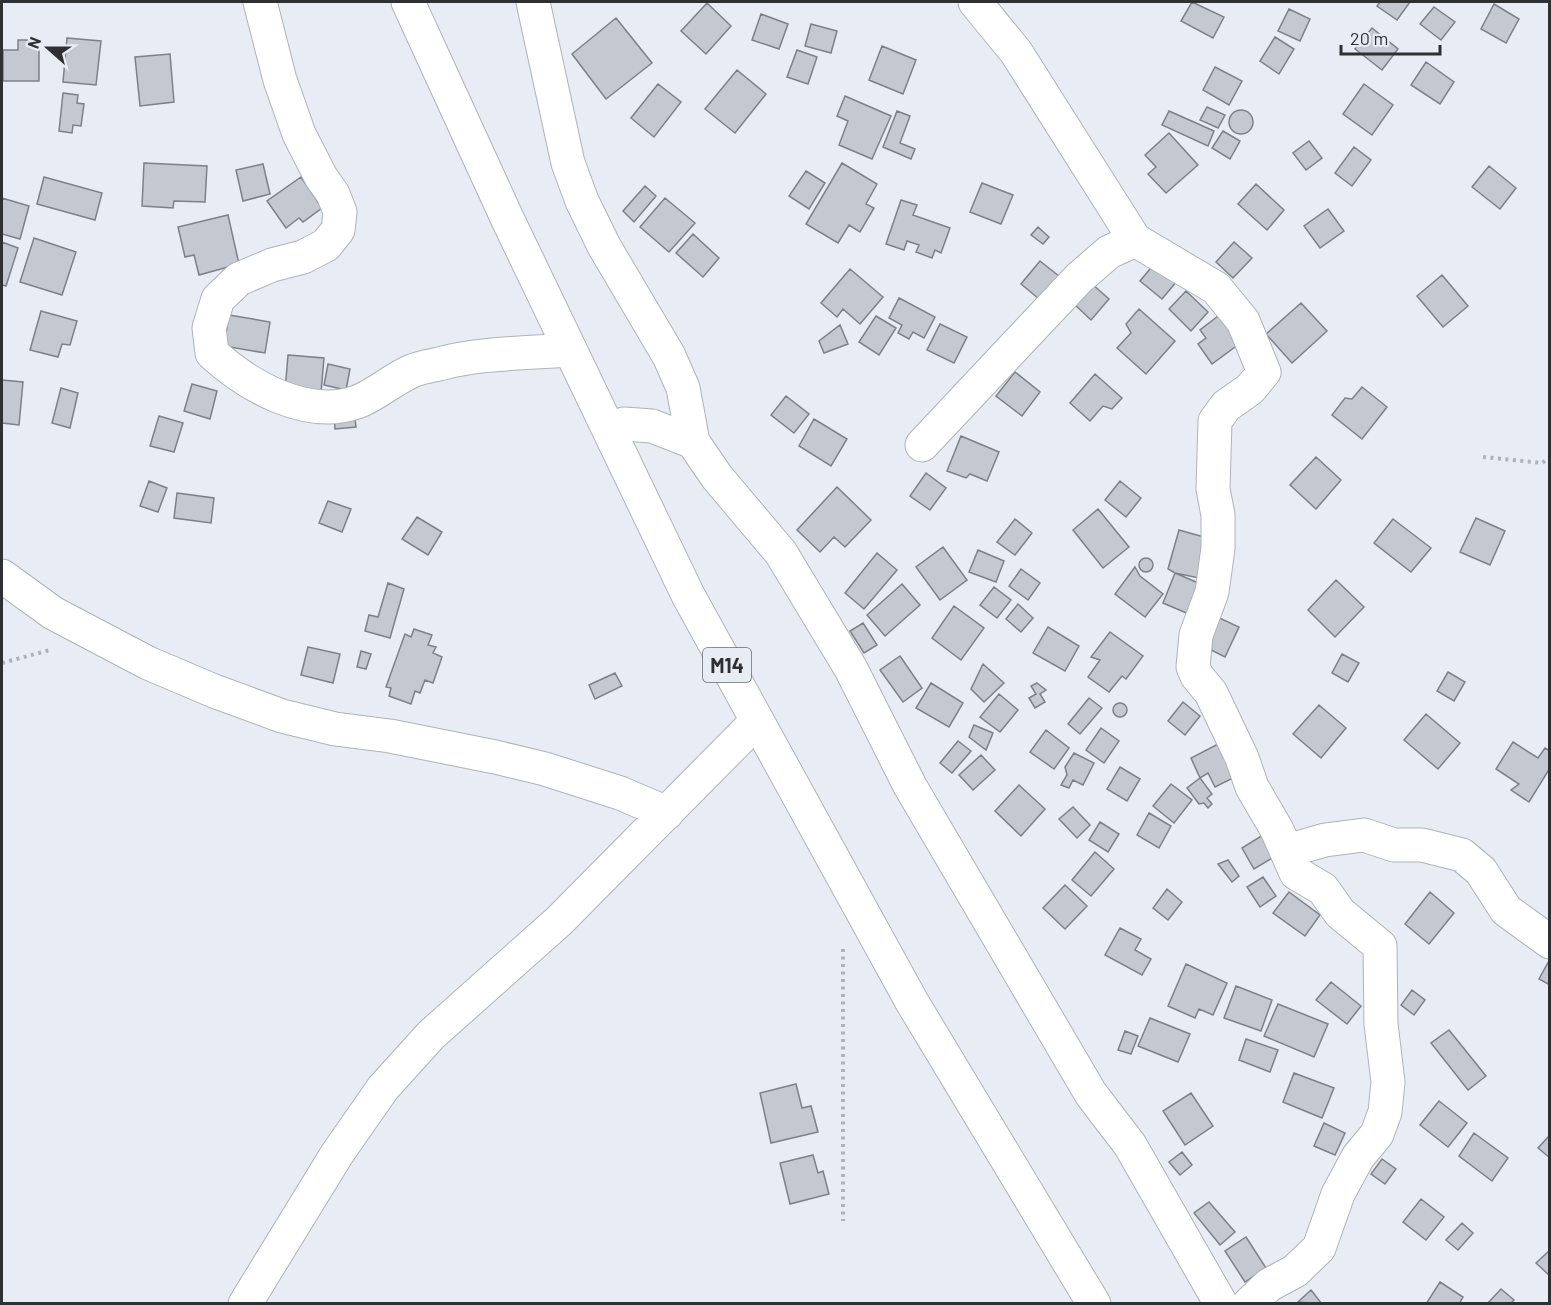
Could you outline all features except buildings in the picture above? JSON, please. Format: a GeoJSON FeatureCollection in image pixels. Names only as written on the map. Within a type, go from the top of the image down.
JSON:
{"type":"FeatureCollection","features":[{"type":"Feature","properties":{"kind":"main road"},"geometry":{"type":"LineString","coordinates":[[261,2],[280,80],[299,134],[321,177],[333,194],[340,212],[338,230],[326,245],[303,257],[272,265],[239,279],[218,299],[210,328],[212,353],[229,369],[258,387],[303,404],[323,408],[357,402],[412,371],[453,360],[570,350]]}},
{"type":"Feature","properties":{"kind":"main road","name":"M14"},"geometry":{"type":"LineString","coordinates":[[408,2],[507,218],[688,596],[912,1002],[1094,1304]]}},
{"type":"Feature","properties":{"kind":"main road"},"geometry":{"type":"LineString","coordinates":[[533,2],[568,163],[582,201],[604,246],[669,356],[683,388],[693,442],[717,477],[781,553],[851,669],[910,786],[1091,1094],[1130,1145],[1221,1304]]}},
{"type":"Feature","properties":{"kind":"main road"},"geometry":{"type":"LineString","coordinates":[[975,2],[1016,52],[1135,240],[1216,288],[1244,321],[1264,372],[1250,388],[1226,406],[1215,421],[1213,489],[1218,515],[1218,548],[1212,592],[1197,635],[1193,667],[1197,676],[1211,693],[1242,758],[1252,787],[1277,830],[1296,873],[1323,890],[1340,913],[1380,946],[1381,1024],[1388,1082],[1385,1112],[1377,1134],[1358,1157],[1338,1194],[1319,1248],[1295,1270],[1269,1285],[1249,1304]]}},
{"type":"Feature","properties":{"kind":"main road"},"geometry":{"type":"LineString","coordinates":[[922,445],[1079,278],[1109,252],[1135,240]]}},
{"type":"Feature","properties":{"kind":"main road"},"geometry":{"type":"LineString","coordinates":[[612,436],[624,424],[652,426],[693,442]]}},
{"type":"Feature","properties":{"kind":"main road"},"geometry":{"type":"LineString","coordinates":[[2,576],[53,612],[148,663],[282,716],[335,729],[390,736],[545,769],[620,793],[667,813]]}},
{"type":"Feature","properties":{"kind":"main road"},"geometry":{"type":"LineString","coordinates":[[245,1304],[337,1154],[383,1088],[431,1035],[559,921],[757,721]]}},
{"type":"Feature","properties":{"kind":"main road"},"geometry":{"type":"LineString","coordinates":[[1287,851],[1325,840],[1364,835],[1394,845],[1422,845],[1462,855],[1481,871],[1506,910],[1550,942]]}},
{"type":"Feature","properties":{"kind":"path"},"geometry":{"type":"LineString","coordinates":[[1483,457],[1542,463],[1550,458]]}},
{"type":"Feature","properties":{"kind":"path"},"geometry":{"type":"LineString","coordinates":[[843,945],[843,1221]]}}]}
